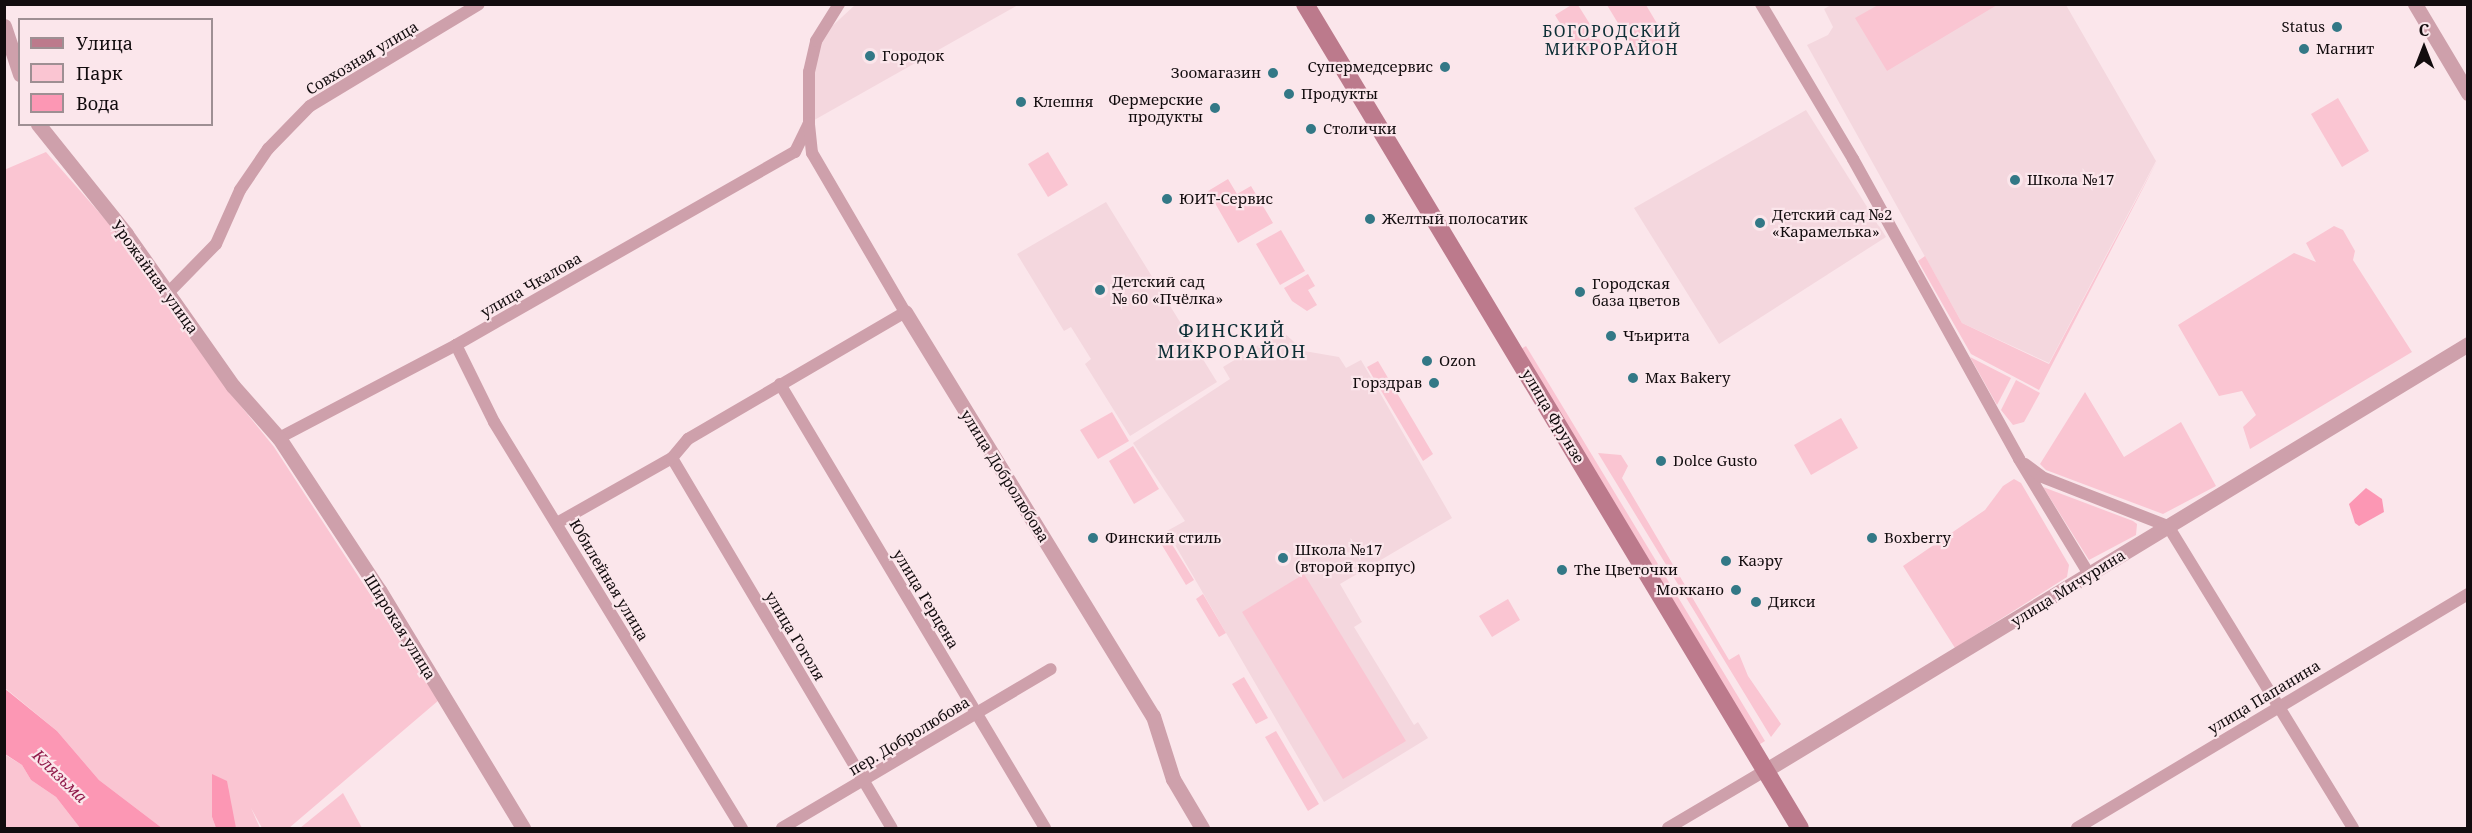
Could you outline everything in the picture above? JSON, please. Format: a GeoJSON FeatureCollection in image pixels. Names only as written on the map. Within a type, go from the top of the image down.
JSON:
{"type":"FeatureCollection","features":[{"type":"Feature","properties":{"kind":"main road","name":"улица Фрунзе"},"geometry":{"type":"LineString","coordinates":[[1305,4],[1800,828]]}},
{"type":"Feature","properties":{"kind":"street","name":"Совхозная улица"},"geometry":{"type":"LineString","coordinates":[[167,294],[216,244],[251,174],[268,149],[310,106],[479,4]]}},
{"type":"Feature","properties":{"kind":"street","name":"улица Добролюбова"},"geometry":{"type":"LineString","coordinates":[[838,4],[816,41],[808,72],[812,153],[905,312],[1153,716],[1173,778],[1202,828]]}},
{"type":"Feature","properties":{"kind":"street"},"geometry":{"type":"LineString","coordinates":[[1761,4],[2019,459],[2090,576]]}},
{"type":"Feature","properties":{"kind":"street"},"geometry":{"type":"LineString","coordinates":[[2415,4],[2468,93]]}},
{"type":"Feature","properties":{"kind":"street"},"geometry":{"type":"LineString","coordinates":[[4,26],[18,68]]}},
{"type":"Feature","properties":{"kind":"street","name":"улица Чкалова"},"geometry":{"type":"LineString","coordinates":[[275,434],[456,345],[795,152],[809,123]]}},
{"type":"Feature","properties":{"kind":"street","name":"Урожайная улица"},"geometry":{"type":"LineString","coordinates":[[40,126],[126,234],[233,386],[275,434]]}},
{"type":"Feature","properties":{"kind":"street"},"geometry":{"type":"LineString","coordinates":[[557,523],[672,458],[688,439],[905,312]]}},
{"type":"Feature","properties":{"kind":"street","name":"улица Мичурина"},"geometry":{"type":"LineString","coordinates":[[1668,828],[2090,576],[2168,526],[2468,344]]}},
{"type":"Feature","properties":{"kind":"street","name":"Юбилейная улица"},"geometry":{"type":"LineString","coordinates":[[456,345],[494,422],[742,828]]}},
{"type":"Feature","properties":{"kind":"street","name":"улица Герцена"},"geometry":{"type":"LineString","coordinates":[[780,384],[1045,828]]}},
{"type":"Feature","properties":{"kind":"street","name":"Широкая улица"},"geometry":{"type":"LineString","coordinates":[[275,434],[379,590],[523,828]]}},
{"type":"Feature","properties":{"kind":"street","name":"улица Гоголя"},"geometry":{"type":"LineString","coordinates":[[672,458],[892,828]]}},
{"type":"Feature","properties":{"kind":"street"},"geometry":{"type":"LineString","coordinates":[[2019,459],[2042,477],[2168,526],[2353,828]]}},
{"type":"Feature","properties":{"kind":"street","name":"улица Папанина"},"geometry":{"type":"LineString","coordinates":[[2077,828],[2279,705],[2468,594]]}},
{"type":"Feature","properties":{"kind":"street","name":"пер. Добролюбова"},"geometry":{"type":"LineString","coordinates":[[782,828],[1051,669]]}},
{"type":"Feature","properties":{"kind":"shaded area","name":"Городок"},"geometry":{"type":"Polygon","coordinates":[[[855,5],[1018,5],[809,123],[816,41],[855,5]]]}},
{"type":"Feature","properties":{"kind":"shaded area","name":"Школа №17"},"geometry":{"type":"Polygon","coordinates":[[[1831,5],[2066,5],[2156,161],[2049,363],[1962,323],[1807,45],[1828,35],[1833,27],[1824,9],[1831,5]]]}},
{"type":"Feature","properties":{"kind":"shaded area","name":"Детский сад №2 «Карамелька»"},"geometry":{"type":"Polygon","coordinates":[[[1806,110],[1886,237],[1719,344],[1634,208],[1806,110]]]}},
{"type":"Feature","properties":{"kind":"shaded area","name":"Детский сад № 60 «Пчёлка»"},"geometry":{"type":"Polygon","coordinates":[[[1106,202],[1217,382],[1130,436],[1085,364],[1091,359],[1071,327],[1064,331],[1017,254],[1106,202]]]}},
{"type":"Feature","properties":{"kind":"shaded area","name":"Школа №17 (второй корпус)"},"geometry":{"type":"Polygon","coordinates":[[[1282,331],[1304,351],[1339,357],[1346,368],[1361,360],[1452,518],[1340,584],[1362,622],[1354,627],[1414,725],[1418,722],[1428,738],[1324,802],[1167,531],[1185,521],[1133,443],[1230,379],[1223,367],[1282,331]]]}},
{"type":"Feature","properties":{"kind":"green space"},"geometry":{"type":"Polygon","coordinates":[[[1573,4],[1578,5],[1603,45],[1581,58],[1555,15],[1573,4]]]}},
{"type":"Feature","properties":{"kind":"green space"},"geometry":{"type":"Polygon","coordinates":[[[1607,5],[1646,5],[1668,42],[1639,58],[1607,5]]]}},
{"type":"Feature","properties":{"kind":"green space"},"geometry":{"type":"Polygon","coordinates":[[[1878,5],[1997,5],[1887,71],[1855,18],[1878,5]]]}},
{"type":"Feature","properties":{"kind":"green space"},"geometry":{"type":"Polygon","coordinates":[[[2338,98],[2369,151],[2342,167],[2311,114],[2338,98]]]}},
{"type":"Feature","properties":{"kind":"green space"},"geometry":{"type":"Polygon","coordinates":[[[46,152],[119,235],[223,384],[274,447],[439,700],[289,828],[262,828],[251,808],[260,828],[236,828],[212,774],[212,817],[216,828],[162,828],[99,780],[57,731],[5,688],[4,170],[46,152]]]}},
{"type":"Feature","properties":{"kind":"green space"},"geometry":{"type":"Polygon","coordinates":[[[1048,152],[1068,185],[1048,197],[1028,164],[1048,152]]]}},
{"type":"Feature","properties":{"kind":"green space"},"geometry":{"type":"Polygon","coordinates":[[[2158,159],[2039,390],[1971,354],[1918,261],[1925,256],[1962,323],[2049,364],[2158,159]]]}},
{"type":"Feature","properties":{"kind":"green space"},"geometry":{"type":"Polygon","coordinates":[[[1228,179],[1237,194],[1251,186],[1273,223],[1238,243],[1208,191],[1228,179]]]}},
{"type":"Feature","properties":{"kind":"green space"},"geometry":{"type":"Polygon","coordinates":[[[2334,226],[2343,230],[2355,251],[2353,260],[2412,352],[2250,449],[2243,427],[2256,415],[2242,391],[2219,396],[2178,325],[2294,253],[2316,262],[2306,243],[2334,226]]]}},
{"type":"Feature","properties":{"kind":"green space"},"geometry":{"type":"Polygon","coordinates":[[[1281,230],[1305,271],[1280,285],[1256,244],[1281,230]]]}},
{"type":"Feature","properties":{"kind":"green space"},"geometry":{"type":"Polygon","coordinates":[[[1308,274],[1315,286],[1308,290],[1317,305],[1307,311],[1292,301],[1284,288],[1308,274]]]}},
{"type":"Feature","properties":{"kind":"green space"},"geometry":{"type":"Polygon","coordinates":[[[1526,346],[1765,741],[1757,746],[1521,349],[1526,346]]]}},
{"type":"Feature","properties":{"kind":"green space"},"geometry":{"type":"Polygon","coordinates":[[[1970,357],[2011,378],[1997,405],[1970,357]]]}},
{"type":"Feature","properties":{"kind":"green space"},"geometry":{"type":"Polygon","coordinates":[[[1378,361],[1433,454],[1423,461],[1367,367],[1378,361]]]}},
{"type":"Feature","properties":{"kind":"green space"},"geometry":{"type":"Polygon","coordinates":[[[2016,380],[2040,393],[2024,422],[2013,425],[2001,410],[2016,380]]]}},
{"type":"Feature","properties":{"kind":"green space"},"geometry":{"type":"Polygon","coordinates":[[[2085,392],[2124,457],[2181,422],[2216,486],[2163,514],[2046,470],[2040,464],[2085,392]]]}},
{"type":"Feature","properties":{"kind":"green space"},"geometry":{"type":"Polygon","coordinates":[[[1112,412],[1129,441],[1098,459],[1080,430],[1112,412]]]}},
{"type":"Feature","properties":{"kind":"green space"},"geometry":{"type":"Polygon","coordinates":[[[1841,418],[1858,448],[1811,475],[1794,445],[1841,418]]]}},
{"type":"Feature","properties":{"kind":"green space"},"geometry":{"type":"Polygon","coordinates":[[[1133,446],[1159,489],[1134,504],[1109,461],[1133,446]]]}},
{"type":"Feature","properties":{"kind":"green space"},"geometry":{"type":"Polygon","coordinates":[[[1598,453],[1621,455],[1628,466],[1622,478],[1729,660],[1739,654],[1748,676],[1781,724],[1771,737],[1598,453]]]}},
{"type":"Feature","properties":{"kind":"green space"},"geometry":{"type":"Polygon","coordinates":[[[2014,479],[2021,483],[2069,565],[2067,577],[1955,648],[1903,566],[1985,510],[2003,486],[2014,479]]]}},
{"type":"Feature","properties":{"kind":"green space"},"geometry":{"type":"Polygon","coordinates":[[[2043,487],[2133,521],[2137,524],[2136,535],[2089,560],[2043,487]]]}},
{"type":"Feature","properties":{"kind":"green space"},"geometry":{"type":"Polygon","coordinates":[[[1165,533],[1194,580],[1186,585],[1157,537],[1165,533]]]}},
{"type":"Feature","properties":{"kind":"green space"},"geometry":{"type":"Polygon","coordinates":[[[1304,574],[1406,741],[1343,779],[1242,612],[1304,574]]]}},
{"type":"Feature","properties":{"kind":"green space"},"geometry":{"type":"Polygon","coordinates":[[[1203,594],[1226,633],[1219,637],[1196,599],[1203,594]]]}},
{"type":"Feature","properties":{"kind":"green space"},"geometry":{"type":"Polygon","coordinates":[[[1508,599],[1520,620],[1492,637],[1479,616],[1508,599]]]}},
{"type":"Feature","properties":{"kind":"green space"},"geometry":{"type":"Polygon","coordinates":[[[1244,677],[1268,718],[1256,724],[1232,684],[1244,677]]]}},
{"type":"Feature","properties":{"kind":"green space"},"geometry":{"type":"Polygon","coordinates":[[[1276,731],[1319,804],[1308,811],[1265,737],[1276,731]]]}},
{"type":"Feature","properties":{"kind":"green space"},"geometry":{"type":"Polygon","coordinates":[[[4,754],[22,765],[31,780],[56,797],[80,828],[5,828],[4,754]]]}},
{"type":"Feature","properties":{"kind":"green space"},"geometry":{"type":"Polygon","coordinates":[[[343,793],[362,828],[300,828],[343,793]]]}},
{"type":"Feature","properties":{"kind":"water"},"geometry":{"type":"Polygon","coordinates":[[[2366,488],[2382,499],[2384,512],[2359,526],[2355,523],[2349,504],[2366,488]]]}},
{"type":"Feature","properties":{"kind":"water","name":"Клязьма"},"geometry":{"type":"Polygon","coordinates":[[[4,688],[57,731],[99,780],[162,828],[80,828],[56,797],[31,780],[22,765],[5,754],[4,688]]]}},
{"type":"Feature","properties":{"kind":"water"},"geometry":{"type":"Polygon","coordinates":[[[212,774],[227,781],[236,828],[216,828],[212,817],[212,774]]]}},
{"type":"Feature","properties":{"kind":"place","name":"Status"},"geometry":{"type":"Point","coordinates":[2337,27]}},
{"type":"Feature","properties":{"kind":"place","name":"Магнит"},"geometry":{"type":"Point","coordinates":[2304,49]}},
{"type":"Feature","properties":{"kind":"place","name":"Городок"},"geometry":{"type":"Point","coordinates":[870,56]}},
{"type":"Feature","properties":{"kind":"place","name":"Супермедсервис"},"geometry":{"type":"Point","coordinates":[1445,67]}},
{"type":"Feature","properties":{"kind":"place","name":"Зоомагазин"},"geometry":{"type":"Point","coordinates":[1273,73]}},
{"type":"Feature","properties":{"kind":"place","name":"Продукты"},"geometry":{"type":"Point","coordinates":[1289,94]}},
{"type":"Feature","properties":{"kind":"place","name":"Клешня"},"geometry":{"type":"Point","coordinates":[1021,102]}},
{"type":"Feature","properties":{"kind":"place","name":"Фермерские продукты"},"geometry":{"type":"Point","coordinates":[1215,108]}},
{"type":"Feature","properties":{"kind":"place","name":"Столички"},"geometry":{"type":"Point","coordinates":[1311,129]}},
{"type":"Feature","properties":{"kind":"place","name":"Школа №17"},"geometry":{"type":"Point","coordinates":[2015,180]}},
{"type":"Feature","properties":{"kind":"place","name":"ЮИТ-Сервис"},"geometry":{"type":"Point","coordinates":[1167,199]}},
{"type":"Feature","properties":{"kind":"place","name":"Желтый полосатик"},"geometry":{"type":"Point","coordinates":[1370,219]}},
{"type":"Feature","properties":{"kind":"place","name":"Детский сад №2 «Карамелька»"},"geometry":{"type":"Point","coordinates":[1760,223]}},
{"type":"Feature","properties":{"kind":"place","name":"Детский сад № 60 «Пчёлка»"},"geometry":{"type":"Point","coordinates":[1100,290]}},
{"type":"Feature","properties":{"kind":"place","name":"Городская база цветов"},"geometry":{"type":"Point","coordinates":[1580,292]}},
{"type":"Feature","properties":{"kind":"place","name":"Чъирита"},"geometry":{"type":"Point","coordinates":[1611,336]}},
{"type":"Feature","properties":{"kind":"place","name":"Ozon"},"geometry":{"type":"Point","coordinates":[1427,361]}},
{"type":"Feature","properties":{"kind":"place","name":"Max Bakery"},"geometry":{"type":"Point","coordinates":[1633,378]}},
{"type":"Feature","properties":{"kind":"place","name":"Горздрав"},"geometry":{"type":"Point","coordinates":[1434,383]}},
{"type":"Feature","properties":{"kind":"place","name":"Dolce Gusto"},"geometry":{"type":"Point","coordinates":[1661,461]}},
{"type":"Feature","properties":{"kind":"place","name":"Финский стиль"},"geometry":{"type":"Point","coordinates":[1093,538]}},
{"type":"Feature","properties":{"kind":"place","name":"Boxberry"},"geometry":{"type":"Point","coordinates":[1872,538]}},
{"type":"Feature","properties":{"kind":"place","name":"Школа №17 (второй корпус)"},"geometry":{"type":"Point","coordinates":[1283,558]}},
{"type":"Feature","properties":{"kind":"place","name":"Каэру"},"geometry":{"type":"Point","coordinates":[1726,561]}},
{"type":"Feature","properties":{"kind":"place","name":"The Цветочки"},"geometry":{"type":"Point","coordinates":[1562,570]}},
{"type":"Feature","properties":{"kind":"place","name":"Моккано"},"geometry":{"type":"Point","coordinates":[1736,590]}},
{"type":"Feature","properties":{"kind":"place","name":"Дикси"},"geometry":{"type":"Point","coordinates":[1756,602]}},
{"type":"Feature","properties":{"kind":"district","name":"БОГОРОДСКИЙ МИКРОРАЙОН"},"geometry":{"type":"Point","coordinates":[1612,40]}},
{"type":"Feature","properties":{"kind":"district","name":"ФИНСКИЙ МИКРОРАЙОН"},"geometry":{"type":"Point","coordinates":[1232,341]}}]}
